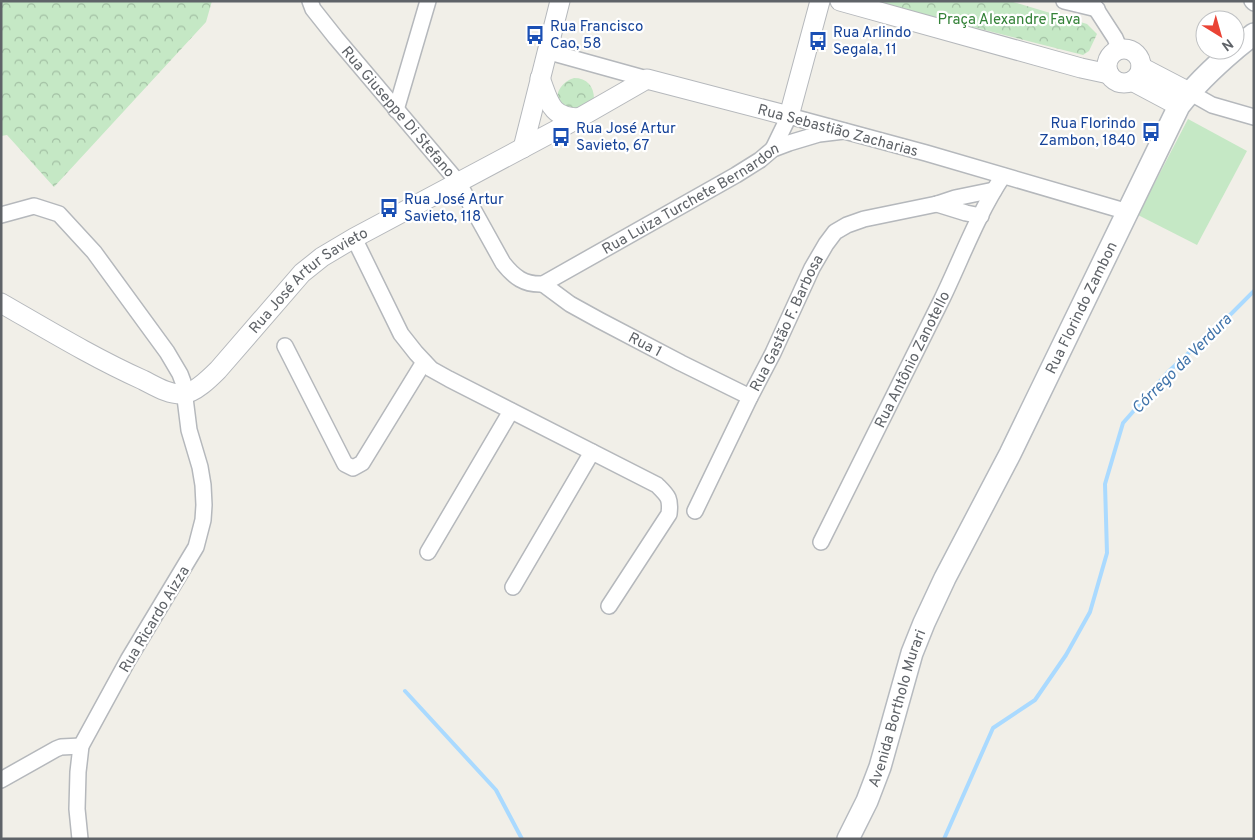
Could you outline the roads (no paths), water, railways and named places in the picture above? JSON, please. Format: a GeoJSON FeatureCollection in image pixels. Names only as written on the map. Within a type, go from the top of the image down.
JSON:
{"type":"FeatureCollection","features":[{"type":"Feature","properties":{"kind":"main road","name":"Rua Florindo Zambon"},"geometry":{"type":"LineString","coordinates":[[945,578],[1010,454],[1128,212],[1192,100],[1216,64],[1221,60]]}},
{"type":"Feature","properties":{"kind":"main road","name":"Avenida Bortholo Murari"},"geometry":{"type":"LineString","coordinates":[[848,839],[867,802],[880,767],[912,653],[945,578]]}},
{"type":"Feature","properties":{"kind":"street","name":"Rua Giuseppe Di Stefano"},"geometry":{"type":"LineString","coordinates":[[310,1],[313,9],[336,38],[458,182],[503,263],[511,273],[532,285],[543,284]]}},
{"type":"Feature","properties":{"kind":"street"},"geometry":{"type":"LineString","coordinates":[[396,110],[428,1]]}},
{"type":"Feature","properties":{"kind":"street"},"geometry":{"type":"LineString","coordinates":[[522,148],[560,1]]}},
{"type":"Feature","properties":{"kind":"street"},"geometry":{"type":"LineString","coordinates":[[774,149],[789,116],[820,1]]}},
{"type":"Feature","properties":{"kind":"street"},"geometry":{"type":"LineString","coordinates":[[840,1],[1081,68],[1109,74]]}},
{"type":"Feature","properties":{"kind":"street"},"geometry":{"type":"LineString","coordinates":[[1064,1],[1094,5],[1116,38],[1120,50]]}},
{"type":"Feature","properties":{"kind":"street"},"geometry":{"type":"LineString","coordinates":[[1120,50],[1132,51],[1140,61],[1136,74],[1126,82],[1119,82],[1114,79],[1107,70],[1108,59],[1120,50]]}},
{"type":"Feature","properties":{"kind":"street","name":"Rua Sebastião Zacharias"},"geometry":{"type":"LineString","coordinates":[[546,52],[844,131],[1128,212]]}},
{"type":"Feature","properties":{"kind":"street"},"geometry":{"type":"LineString","coordinates":[[1136,74],[1192,100],[1254,116]]}},
{"type":"Feature","properties":{"kind":"street"},"geometry":{"type":"LineString","coordinates":[[540,78],[548,99],[557,112],[570,118],[579,118]]}},
{"type":"Feature","properties":{"kind":"street","name":"Rua José Artur Savieto"},"geometry":{"type":"LineString","coordinates":[[190,391],[208,380],[218,370],[302,273],[322,257],[579,118],[647,79]]}},
{"type":"Feature","properties":{"kind":"street","name":"Rua Luiza Turchete Bernardon"},"geometry":{"type":"LineString","coordinates":[[543,284],[736,175],[774,149],[804,137],[844,131]]}},
{"type":"Feature","properties":{"kind":"street","name":"Rua Antônio Zanotello"},"geometry":{"type":"LineString","coordinates":[[821,542],[946,292],[994,190],[1004,176]]}},
{"type":"Feature","properties":{"kind":"street","name":"Rua Gastão F. Barbosa"},"geometry":{"type":"LineString","coordinates":[[695,511],[773,353],[812,268],[835,232],[864,219],[994,190]]}},
{"type":"Feature","properties":{"kind":"street"},"geometry":{"type":"LineString","coordinates":[[937,204],[981,216]]}},
{"type":"Feature","properties":{"kind":"street","name":"Rua Ricardo Aizza"},"geometry":{"type":"LineString","coordinates":[[1,215],[34,206],[59,214],[94,252],[167,352],[190,391],[189,430],[200,467],[203,485],[203,520],[196,547],[128,660],[81,746],[77,809],[80,839]]}},
{"type":"Feature","properties":{"kind":"street"},"geometry":{"type":"LineString","coordinates":[[354,238],[401,334],[431,369],[657,485],[667,494],[670,503],[669,514],[610,606]]}},
{"type":"Feature","properties":{"kind":"street","name":"Rua 1"},"geometry":{"type":"LineString","coordinates":[[543,284],[570,304],[750,397]]}},
{"type":"Feature","properties":{"kind":"street"},"geometry":{"type":"LineString","coordinates":[[1,304],[124,372],[166,391],[190,391]]}},
{"type":"Feature","properties":{"kind":"street"},"geometry":{"type":"LineString","coordinates":[[285,346],[345,464],[353,468],[362,463],[424,362]]}},
{"type":"Feature","properties":{"kind":"street"},"geometry":{"type":"LineString","coordinates":[[428,552],[511,411]]}},
{"type":"Feature","properties":{"kind":"street"},"geometry":{"type":"LineString","coordinates":[[514,587],[592,452]]}},
{"type":"Feature","properties":{"kind":"street"},"geometry":{"type":"LineString","coordinates":[[1,780],[56,749],[81,746]]}},
{"type":"Feature","properties":{"kind":"waterway","name":"Córrego da Verdura"},"geometry":{"type":"LineString","coordinates":[[944,839],[993,728],[1035,700],[1066,655],[1090,612],[1107,553],[1105,484],[1123,423],[1168,372],[1254,291]]}},
{"type":"Feature","properties":{"kind":"waterway"},"geometry":{"type":"LineString","coordinates":[[405,691],[496,790],[522,839]]}},
{"type":"Feature","properties":{"kind":"place","name":"Rua Francisco Cao, 58"},"geometry":{"type":"Point","coordinates":[535,35]}},
{"type":"Feature","properties":{"kind":"place","name":"Rua Arlindo Segala, 11"},"geometry":{"type":"Point","coordinates":[818,41]}},
{"type":"Feature","properties":{"kind":"place","name":"Rua Florindo Zambon, 1840"},"geometry":{"type":"Point","coordinates":[1151,132]}},
{"type":"Feature","properties":{"kind":"place","name":"Rua José Artur Savieto, 67"},"geometry":{"type":"Point","coordinates":[561,137]}},
{"type":"Feature","properties":{"kind":"place","name":"Rua José Artur Savieto, 118"},"geometry":{"type":"Point","coordinates":[389,208]}},
{"type":"Feature","properties":{"kind":"park label","name":"Praça Alexandre Fava"},"geometry":{"type":"Point","coordinates":[1009,19]}}]}
